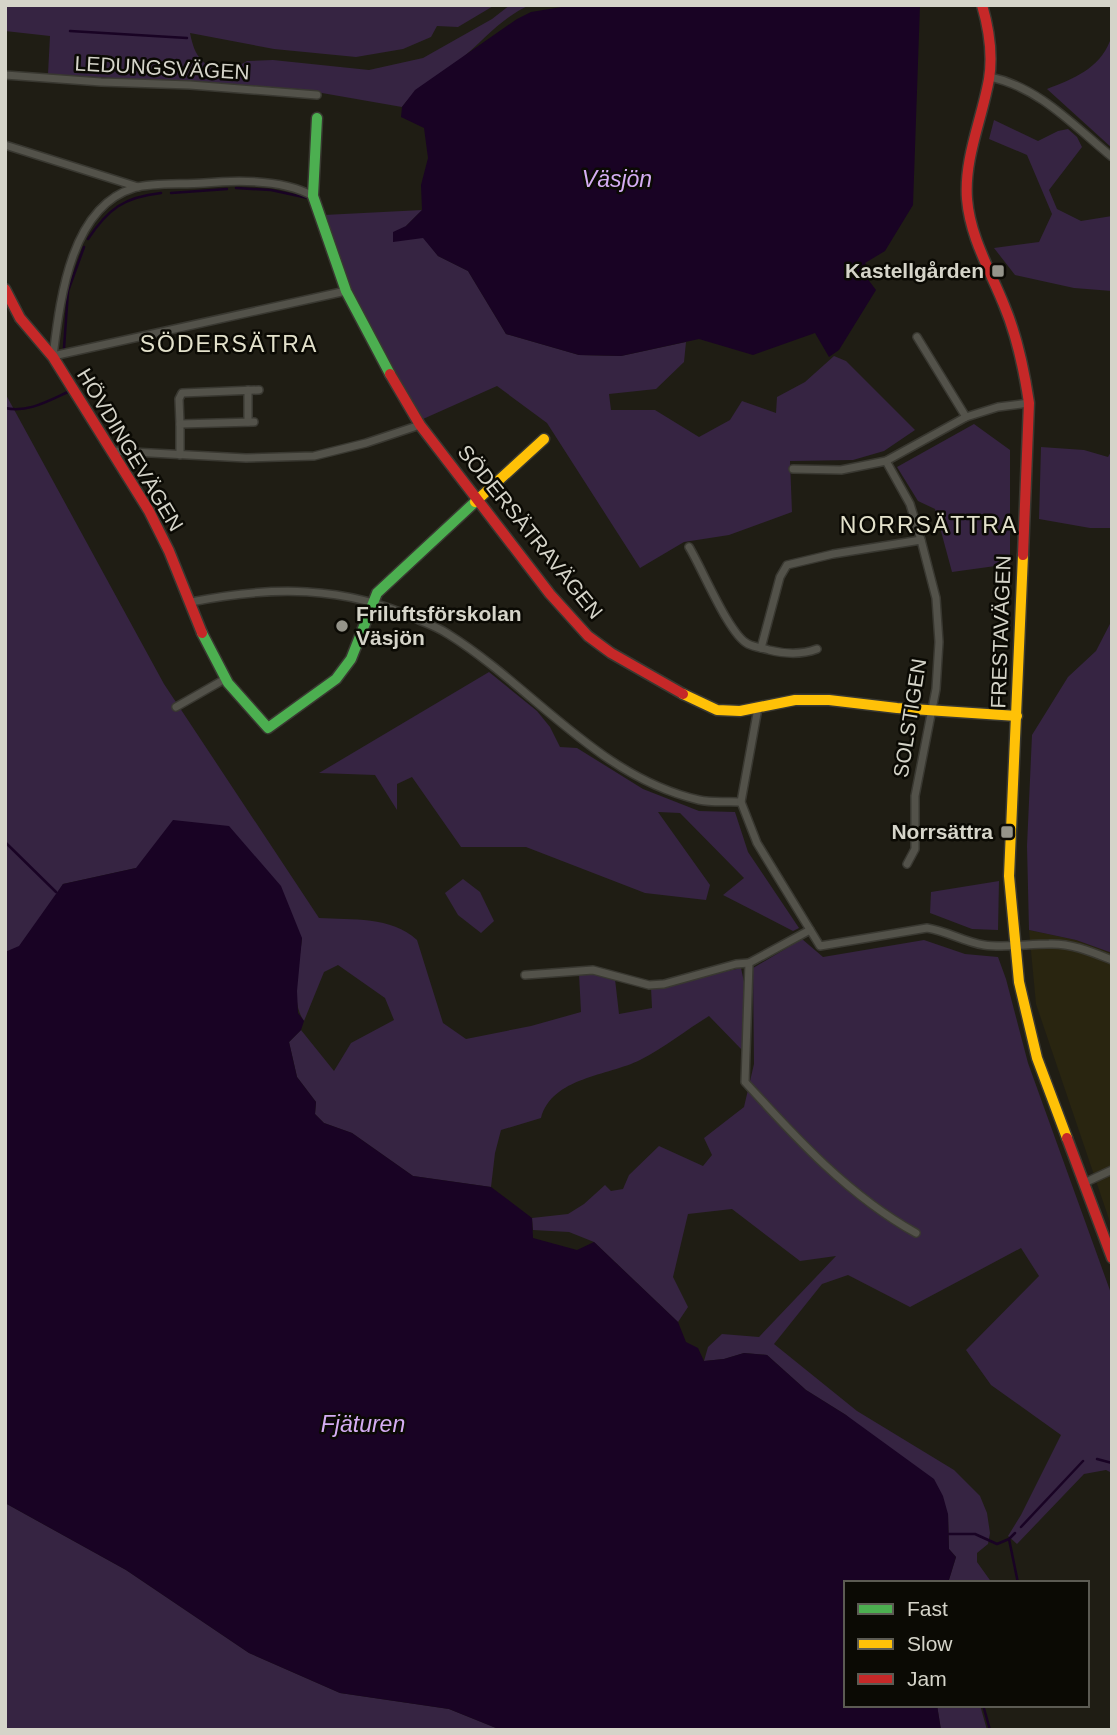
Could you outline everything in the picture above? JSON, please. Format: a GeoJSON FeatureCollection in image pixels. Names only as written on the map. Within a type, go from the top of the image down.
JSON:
{"type":"FeatureCollection","features":[{"type":"Feature","properties":{"kind":"street","name":"FRESTAVÄGEN"},"geometry":{"type":"LineString","coordinates":[[982,5],[987,22],[989,77],[967,170],[967,200],[972,234],[1005,306],[1020,354],[1029,403],[1009,876],[1014,946],[1019,982],[1037,1058],[1112,1258]]}},
{"type":"Feature","properties":{"kind":"street","name":"LEDUNGSVÄGEN"},"geometry":{"type":"LineString","coordinates":[[5,75],[317,95]]}},
{"type":"Feature","properties":{"kind":"street"},"geometry":{"type":"LineString","coordinates":[[989,77],[1024,88],[1041,97],[1112,157]]}},
{"type":"Feature","properties":{"kind":"street","name":"SÖDERSÄTRAVÄGEN"},"geometry":{"type":"LineString","coordinates":[[317,118],[313,196],[346,291],[420,425],[552,597],[576,624],[603,647],[678,692],[717,710],[740,711],[795,700],[828,700],[1017,716]]}},
{"type":"Feature","properties":{"kind":"street"},"geometry":{"type":"LineString","coordinates":[[5,145],[138,187]]}},
{"type":"Feature","properties":{"kind":"street"},"geometry":{"type":"LineString","coordinates":[[313,196],[296,189],[230,181],[138,187],[115,197],[98,212],[85,229],[72,260],[60,299],[53,356],[346,291]]}},
{"type":"Feature","properties":{"kind":"street","name":"HÖVDINGEVÄGEN"},"geometry":{"type":"LineString","coordinates":[[5,289],[8,307],[53,356],[61,373],[151,514],[225,680],[268,728],[336,679],[351,659],[373,602]]}},
{"type":"Feature","properties":{"kind":"street"},"geometry":{"type":"LineString","coordinates":[[917,337],[966,417]]}},
{"type":"Feature","properties":{"kind":"street"},"geometry":{"type":"LineString","coordinates":[[180,424],[251,422],[248,390]]}},
{"type":"Feature","properties":{"kind":"street"},"geometry":{"type":"LineString","coordinates":[[180,455],[179,399],[182,393],[259,390]]}},
{"type":"Feature","properties":{"kind":"street"},"geometry":{"type":"LineString","coordinates":[[793,469],[841,470],[886,461],[966,417],[998,407],[1029,403]]}},
{"type":"Feature","properties":{"kind":"street"},"geometry":{"type":"LineString","coordinates":[[113,451],[246,458],[314,456],[366,443],[420,425]]}},
{"type":"Feature","properties":{"kind":"street"},"geometry":{"type":"LineString","coordinates":[[373,602],[377,593],[397,572],[544,439]]}},
{"type":"Feature","properties":{"kind":"street","name":"SOLSTIGEN"},"geometry":{"type":"LineString","coordinates":[[886,461],[910,504],[936,598],[939,632],[936,689],[915,796],[915,849],[908,864]]}},
{"type":"Feature","properties":{"kind":"street"},"geometry":{"type":"LineString","coordinates":[[761,648],[780,577],[788,565],[833,554],[921,540]]}},
{"type":"Feature","properties":{"kind":"street"},"geometry":{"type":"LineString","coordinates":[[689,547],[733,630],[747,644],[782,653],[806,653],[817,649]]}},
{"type":"Feature","properties":{"kind":"street"},"geometry":{"type":"LineString","coordinates":[[191,602],[228,595],[289,590],[328,593],[373,602],[402,612],[447,633],[601,754],[649,784],[701,801],[741,802]]}},
{"type":"Feature","properties":{"kind":"street"},"geometry":{"type":"LineString","coordinates":[[176,706],[225,680]]}},
{"type":"Feature","properties":{"kind":"street"},"geometry":{"type":"LineString","coordinates":[[758,708],[741,802],[757,842],[820,946],[927,928],[987,946],[1052,943],[1078,947],[1112,960]]}},
{"type":"Feature","properties":{"kind":"street"},"geometry":{"type":"LineString","coordinates":[[525,975],[593,970],[649,985],[664,984],[736,964],[749,963],[810,930]]}},
{"type":"Feature","properties":{"kind":"street"},"geometry":{"type":"LineString","coordinates":[[749,963],[745,1082],[797,1140],[863,1197],[896,1222],[916,1233]]}},
{"type":"Feature","properties":{"kind":"street"},"geometry":{"type":"LineString","coordinates":[[1084,1183],[1112,1170]]}},
{"type":"Feature","properties":{"kind":"shaded area"},"geometry":{"type":"Polygon","coordinates":[[[5,5],[495,5],[458,27],[437,26],[431,37],[403,49],[356,57],[274,49],[190,33],[197,55],[211,67],[226,73],[247,61],[273,60],[369,70],[423,58],[492,19],[510,5],[530,5],[502,23],[461,59],[423,86],[402,107],[299,89],[48,74],[50,36],[5,31],[5,5]]]}},
{"type":"Feature","properties":{"kind":"shaded area"},"geometry":{"type":"Polygon","coordinates":[[[1110,41],[1112,148],[1047,89],[1092,66],[1110,41]]]}},
{"type":"Feature","properties":{"kind":"shaded area"},"geometry":{"type":"Polygon","coordinates":[[[994,120],[1038,141],[1068,129],[1077,137],[1082,147],[1049,190],[1057,209],[1081,221],[1112,216],[1112,291],[1074,288],[1015,275],[994,248],[1039,242],[1052,214],[1027,155],[989,139],[994,120]]]}},
{"type":"Feature","properties":{"kind":"shaded area"},"geometry":{"type":"Polygon","coordinates":[[[422,210],[406,226],[424,238],[438,256],[468,271],[506,334],[579,355],[621,356],[686,342],[684,362],[656,389],[609,394],[611,410],[655,410],[699,437],[730,420],[742,401],[776,413],[777,397],[805,382],[834,356],[846,361],[915,430],[884,451],[853,460],[790,461],[792,512],[729,535],[684,542],[640,568],[547,423],[497,386],[423,419],[382,353],[351,289],[324,215],[422,210]]]}},
{"type":"Feature","properties":{"kind":"shaded area"},"geometry":{"type":"Polygon","coordinates":[[[5,393],[164,684],[319,918],[383,923],[407,932],[417,940],[443,1023],[466,1039],[531,1026],[581,1012],[579,974],[615,979],[619,1014],[652,1008],[651,988],[741,968],[744,982],[742,1050],[709,1016],[640,1060],[569,1086],[547,1104],[541,1118],[501,1130],[491,1187],[413,1176],[352,1133],[324,1123],[315,1114],[316,1102],[297,1077],[289,1042],[301,1030],[334,1071],[351,1043],[394,1020],[385,998],[338,965],[324,972],[304,1021],[296,992],[302,938],[136,868],[63,884],[5,980],[5,393]]]}},
{"type":"Feature","properties":{"kind":"shaded area"},"geometry":{"type":"Polygon","coordinates":[[[974,424],[1010,450],[1010,564],[952,572],[935,509],[918,501],[897,467],[974,424]]]}},
{"type":"Feature","properties":{"kind":"shaded area"},"geometry":{"type":"Polygon","coordinates":[[[1041,447],[1084,450],[1108,457],[1112,450],[1112,528],[1090,528],[1039,519],[1041,447]]]}},
{"type":"Feature","properties":{"kind":"shaded area"},"geometry":{"type":"Polygon","coordinates":[[[1112,620],[1112,953],[1076,940],[1029,930],[1027,846],[1032,735],[1068,677],[1096,651],[1112,620]]]}},
{"type":"Feature","properties":{"kind":"shaded area"},"geometry":{"type":"Polygon","coordinates":[[[489,672],[537,711],[550,727],[560,747],[577,748],[643,789],[699,811],[735,812],[748,852],[799,928],[793,931],[723,895],[744,878],[680,813],[658,812],[710,885],[706,900],[645,893],[526,847],[461,847],[412,777],[397,784],[397,810],[375,775],[319,773],[489,672]]]}},
{"type":"Feature","properties":{"kind":"shaded area"},"geometry":{"type":"Polygon","coordinates":[[[463,879],[480,892],[494,921],[481,933],[458,915],[445,893],[463,879]]]}},
{"type":"Feature","properties":{"kind":"shaded area"},"geometry":{"type":"Polygon","coordinates":[[[999,881],[998,930],[972,929],[930,913],[931,892],[999,881]]]}},
{"type":"Feature","properties":{"kind":"shaded area"},"geometry":{"type":"Polygon","coordinates":[[[1029,930],[1076,940],[1112,953],[1112,1228],[1036,1004],[1029,930]]]}},
{"type":"Feature","properties":{"kind":"shaded area"},"geometry":{"type":"Polygon","coordinates":[[[802,939],[823,957],[924,940],[965,954],[998,957],[1028,1063],[1112,1296],[1112,1473],[1106,1470],[1084,1474],[1017,1544],[1008,1536],[1061,1435],[991,1385],[966,1350],[1039,1276],[1021,1248],[910,1307],[848,1275],[822,1284],[774,1344],[857,1411],[954,1470],[980,1496],[987,1513],[990,1533],[988,1544],[977,1553],[977,1562],[991,1581],[949,1581],[956,1557],[949,1549],[948,1514],[846,1415],[806,1390],[767,1355],[744,1353],[704,1361],[708,1347],[722,1334],[759,1337],[836,1256],[800,1261],[732,1209],[688,1214],[673,1277],[688,1307],[678,1322],[594,1242],[569,1232],[533,1230],[532,1218],[568,1214],[605,1185],[611,1191],[623,1189],[629,1175],[659,1146],[703,1166],[712,1155],[704,1138],[744,1107],[754,1064],[753,968],[802,939]]]}},
{"type":"Feature","properties":{"kind":"shaded area"},"geometry":{"type":"Polygon","coordinates":[[[5,1503],[126,1570],[249,1653],[340,1693],[449,1709],[501,1730],[5,1730],[5,1503]]]}},
{"type":"Feature","properties":{"kind":"shaded area"},"geometry":{"type":"Polygon","coordinates":[[[937,1707],[981,1707],[987,1730],[941,1730],[937,1707]]]}},
{"type":"Feature","properties":{"kind":"water","name":"Väsjön"},"geometry":{"type":"Polygon","coordinates":[[[574,5],[920,5],[913,205],[885,251],[865,263],[872,272],[867,278],[876,290],[839,350],[829,357],[815,333],[753,355],[699,339],[621,356],[579,355],[506,334],[468,271],[438,256],[423,238],[393,242],[393,232],[406,226],[422,210],[421,185],[428,158],[424,128],[401,117],[402,107],[415,90],[517,19],[531,12],[574,5]]]}},
{"type":"Feature","properties":{"kind":"water","name":"Fjäturen"},"geometry":{"type":"Polygon","coordinates":[[[173,820],[229,826],[281,886],[302,938],[297,991],[298,1013],[304,1021],[301,1030],[289,1042],[297,1077],[316,1102],[315,1114],[324,1123],[352,1133],[413,1176],[491,1187],[532,1218],[533,1238],[577,1250],[594,1242],[678,1322],[686,1342],[698,1348],[704,1361],[744,1353],[767,1355],[806,1390],[846,1415],[934,1479],[948,1514],[949,1549],[956,1557],[949,1581],[844,1581],[844,1707],[937,1707],[941,1730],[501,1730],[449,1709],[340,1693],[249,1653],[126,1570],[5,1503],[5,952],[19,946],[63,884],[136,868],[173,820]]]}},
{"type":"Feature","properties":{"kind":"waterway"},"geometry":{"type":"LineString","coordinates":[[70,31],[187,38]]}},
{"type":"Feature","properties":{"kind":"waterway"},"geometry":{"type":"LineString","coordinates":[[236,188],[271,190],[308,198]]}},
{"type":"Feature","properties":{"kind":"waterway"},"geometry":{"type":"LineString","coordinates":[[171,193],[227,189]]}},
{"type":"Feature","properties":{"kind":"waterway"},"geometry":{"type":"LineString","coordinates":[[88,239],[118,206],[127,201],[161,193]]}},
{"type":"Feature","properties":{"kind":"waterway"},"geometry":{"type":"LineString","coordinates":[[64,348],[68,291],[84,247]]}},
{"type":"Feature","properties":{"kind":"waterway"},"geometry":{"type":"LineString","coordinates":[[5,408],[30,408],[68,392]]}},
{"type":"Feature","properties":{"kind":"waterway"},"geometry":{"type":"LineString","coordinates":[[5,842],[56,892]]}},
{"type":"Feature","properties":{"kind":"waterway"},"geometry":{"type":"LineString","coordinates":[[1097,1459],[1112,1463]]}},
{"type":"Feature","properties":{"kind":"waterway"},"geometry":{"type":"LineString","coordinates":[[1021,1527],[1083,1461]]}},
{"type":"Feature","properties":{"kind":"waterway"},"geometry":{"type":"LineString","coordinates":[[1015,1533],[1009,1539],[1018,1581]]}},
{"type":"Feature","properties":{"kind":"waterway"},"geometry":{"type":"LineString","coordinates":[[949,1534],[975,1534],[997,1544],[1009,1539]]}},
{"type":"Feature","properties":{"kind":"waterway"},"geometry":{"type":"LineString","coordinates":[[984,1707],[990,1730]]}},
{"type":"Feature","properties":{"kind":"traffic: fast"},"geometry":{"type":"LineString","coordinates":[[317,118],[313,196],[346,291],[390,374]]}},
{"type":"Feature","properties":{"kind":"traffic: fast"},"geometry":{"type":"LineString","coordinates":[[202,633],[228,683],[268,728],[336,679],[351,659],[377,593],[475,502]]}},
{"type":"Feature","properties":{"kind":"traffic: slow"},"geometry":{"type":"LineString","coordinates":[[475,502],[544,439]]}},
{"type":"Feature","properties":{"kind":"traffic: slow"},"geometry":{"type":"LineString","coordinates":[[1023,555],[1009,876],[1019,982],[1037,1058],[1067,1138]]}},
{"type":"Feature","properties":{"kind":"traffic: slow"},"geometry":{"type":"LineString","coordinates":[[683,694],[717,710],[740,711],[795,700],[829,700],[897,708],[1017,716]]}},
{"type":"Feature","properties":{"kind":"traffic: jam"},"geometry":{"type":"LineString","coordinates":[[982,5],[991,60],[986,94],[968,169],[967,199],[976,240],[1013,329],[1027,390],[1029,403],[1023,555]]}},
{"type":"Feature","properties":{"kind":"traffic: jam"},"geometry":{"type":"LineString","coordinates":[[5,289],[20,318],[53,357],[149,511],[169,551],[202,633]]}},
{"type":"Feature","properties":{"kind":"traffic: jam"},"geometry":{"type":"LineString","coordinates":[[390,374],[420,425],[550,594],[588,636],[611,653],[683,694]]}},
{"type":"Feature","properties":{"kind":"traffic: jam"},"geometry":{"type":"LineString","coordinates":[[1067,1138],[1112,1258]]}},
{"type":"Feature","properties":{"kind":"place","name":"Kastellgården"},"geometry":{"type":"Point","coordinates":[998,271]}},
{"type":"Feature","properties":{"kind":"place","name":"Friluftsförskolan Väsjön"},"geometry":{"type":"Point","coordinates":[342,626]}},
{"type":"Feature","properties":{"kind":"place","name":"Norrsättra"},"geometry":{"type":"Point","coordinates":[1007,832]}},
{"type":"Feature","properties":{"kind":"district","name":"SÖDERSÄTRA"},"geometry":{"type":"Point","coordinates":[229,344]}},
{"type":"Feature","properties":{"kind":"district","name":"NORRSÄTTRA"},"geometry":{"type":"Point","coordinates":[929,525]}}]}
